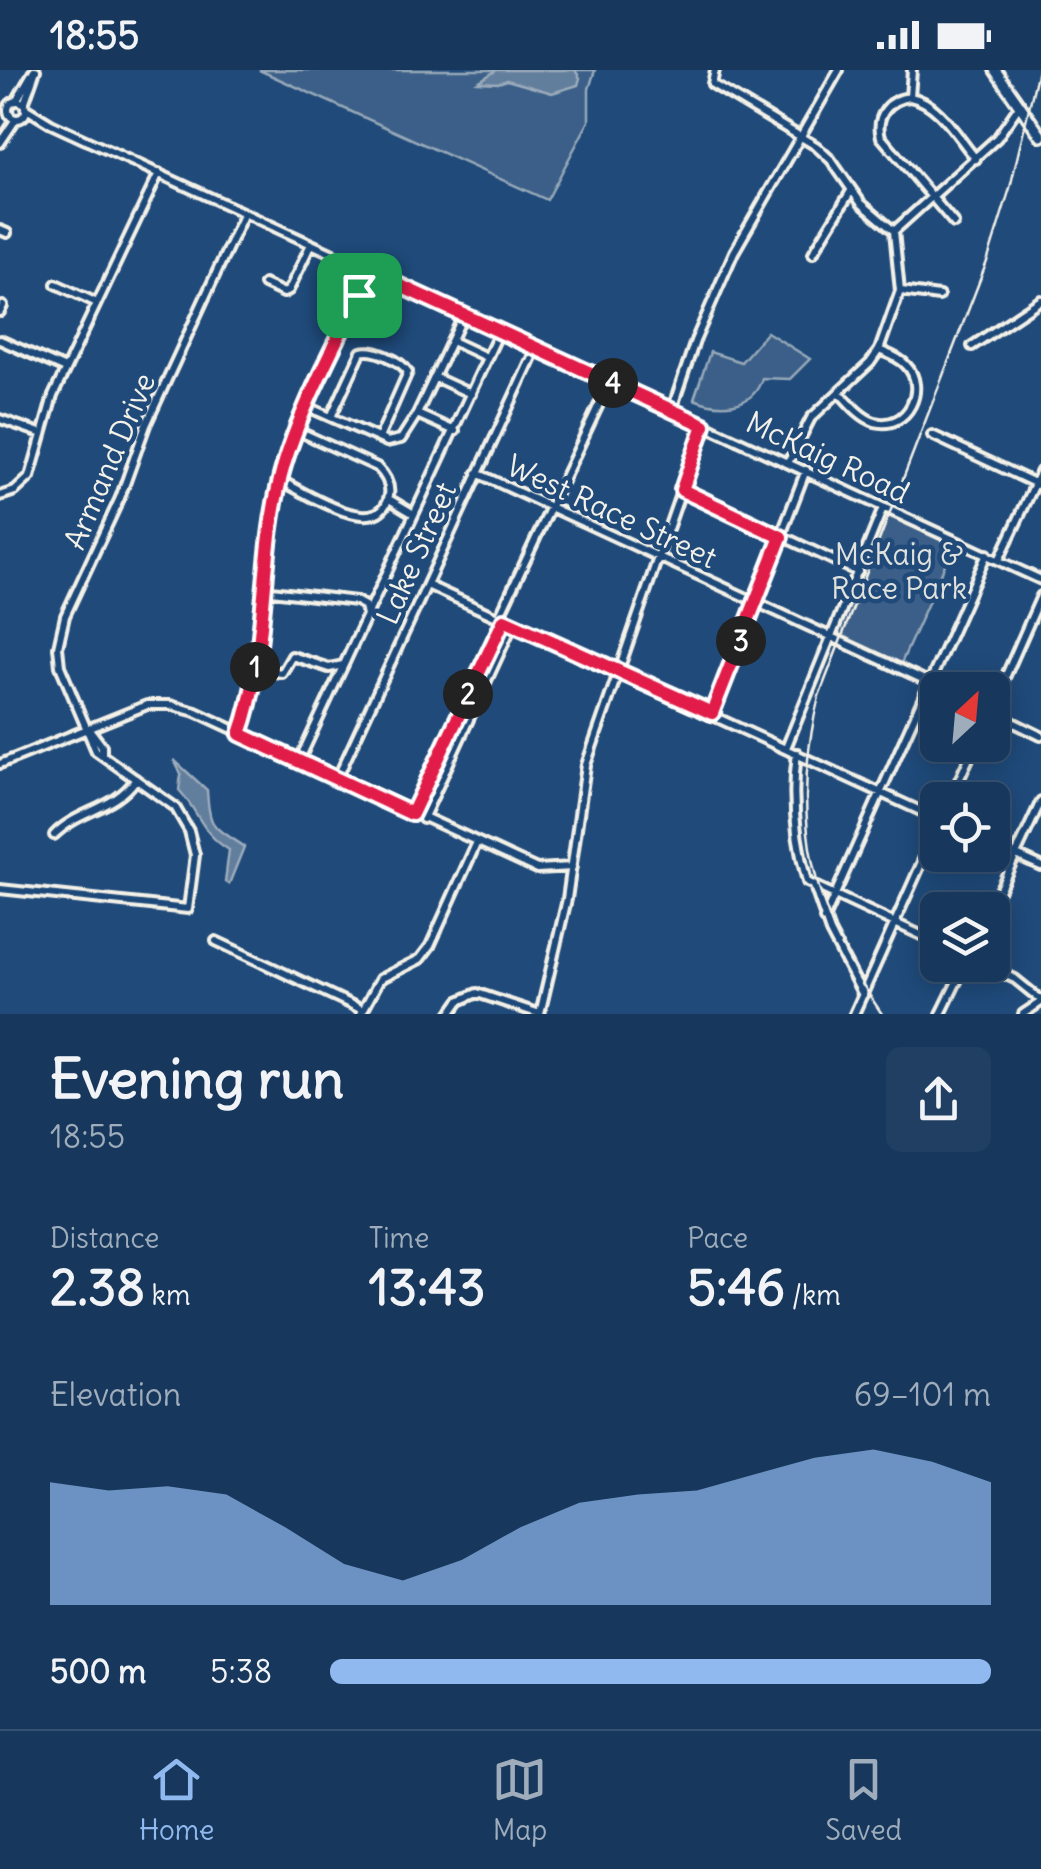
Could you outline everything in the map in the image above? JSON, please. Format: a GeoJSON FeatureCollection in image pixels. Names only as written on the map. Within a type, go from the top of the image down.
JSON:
{"type":"FeatureCollection","features":[{"type":"Feature","properties":{"kind":"main road"},"geometry":{"type":"LineString","coordinates":[[994,70],[1041,136]]}},
{"type":"Feature","properties":{"kind":"street"},"geometry":{"type":"LineString","coordinates":[[2,140],[35,70]]}},
{"type":"Feature","properties":{"kind":"street"},"geometry":{"type":"LineString","coordinates":[[716,70],[712,84],[800,136],[831,160],[861,203],[894,231],[900,290],[879,350],[811,418],[788,463]]}},
{"type":"Feature","properties":{"kind":"street"},"geometry":{"type":"LineString","coordinates":[[672,410],[695,340],[734,252],[839,70]]}},
{"type":"Feature","properties":{"kind":"street"},"geometry":{"type":"LineString","coordinates":[[910,97],[912,70]]}},
{"type":"Feature","properties":{"kind":"street"},"geometry":{"type":"LineString","coordinates":[[954,223],[886,147],[878,129],[884,112],[890,105],[910,97],[926,102],[976,160]]}},
{"type":"Feature","properties":{"kind":"street","name":"McKaig Road"},"geometry":{"type":"LineString","coordinates":[[2,101],[20,104],[51,124],[244,214],[1041,580]]}},
{"type":"Feature","properties":{"kind":"street","name":"McKaig Road"},"geometry":{"type":"LineString","coordinates":[[2,101],[14,115],[51,124]]}},
{"type":"Feature","properties":{"kind":"street"},"geometry":{"type":"LineString","coordinates":[[14,115],[20,104]]}},
{"type":"Feature","properties":{"kind":"street"},"geometry":{"type":"LineString","coordinates":[[894,231],[976,160],[1008,125],[1020,105]]}},
{"type":"Feature","properties":{"kind":"street"},"geometry":{"type":"LineString","coordinates":[[0,496],[15,491],[30,477],[40,433],[65,369],[159,173]]}},
{"type":"Feature","properties":{"kind":"street"},"geometry":{"type":"LineString","coordinates":[[813,253],[851,191]]}},
{"type":"Feature","properties":{"kind":"street","name":"Armand Drive"},"geometry":{"type":"LineString","coordinates":[[136,780],[96,751],[60,666],[58,648],[65,616],[120,498],[146,425],[244,214]]}},
{"type":"Feature","properties":{"kind":"street"},"geometry":{"type":"LineString","coordinates":[[264,284],[284,293],[290,290],[311,244]]}},
{"type":"Feature","properties":{"kind":"street"},"geometry":{"type":"LineString","coordinates":[[240,734],[251,705],[280,480],[308,407],[370,272]]}},
{"type":"Feature","properties":{"kind":"street"},"geometry":{"type":"LineString","coordinates":[[56,284],[97,303]]}},
{"type":"Feature","properties":{"kind":"street"},"geometry":{"type":"LineString","coordinates":[[900,290],[939,296]]}},
{"type":"Feature","properties":{"kind":"street"},"geometry":{"type":"LineString","coordinates":[[359,295],[388,309]]}},
{"type":"Feature","properties":{"kind":"street"},"geometry":{"type":"LineString","coordinates":[[972,346],[1040,304]]}},
{"type":"Feature","properties":{"kind":"street"},"geometry":{"type":"LineString","coordinates":[[308,407],[387,442],[401,439],[417,414],[464,314]]}},
{"type":"Feature","properties":{"kind":"street"},"geometry":{"type":"LineString","coordinates":[[299,761],[500,330]]}},
{"type":"Feature","properties":{"kind":"street"},"geometry":{"type":"LineString","coordinates":[[0,340],[65,369]]}},
{"type":"Feature","properties":{"kind":"street"},"geometry":{"type":"LineString","coordinates":[[452,341],[486,357]]}},
{"type":"Feature","properties":{"kind":"street","name":"Lake Street"},"geometry":{"type":"LineString","coordinates":[[337,778],[537,346]]}},
{"type":"Feature","properties":{"kind":"street"},"geometry":{"type":"LineString","coordinates":[[839,392],[875,422],[897,420],[906,414],[916,394],[915,381],[909,367],[879,350]]}},
{"type":"Feature","properties":{"kind":"street"},"geometry":{"type":"LineString","coordinates":[[330,417],[361,352],[387,358],[408,372],[378,438]]}},
{"type":"Feature","properties":{"kind":"street"},"geometry":{"type":"LineString","coordinates":[[434,376],[471,394]]}},
{"type":"Feature","properties":{"kind":"street"},"geometry":{"type":"LineString","coordinates":[[412,814],[610,381]]}},
{"type":"Feature","properties":{"kind":"street"},"geometry":{"type":"LineString","coordinates":[[417,414],[454,431]]}},
{"type":"Feature","properties":{"kind":"street"},"geometry":{"type":"LineString","coordinates":[[0,419],[40,433]]}},
{"type":"Feature","properties":{"kind":"street"},"geometry":{"type":"LineString","coordinates":[[450,1014],[460,1001],[478,993],[540,1014],[572,867],[586,765],[704,425]]}},
{"type":"Feature","properties":{"kind":"street"},"geometry":{"type":"LineString","coordinates":[[280,480],[353,516],[377,514],[389,499],[385,475],[377,467],[298,431]]}},
{"type":"Feature","properties":{"kind":"street"},"geometry":{"type":"LineString","coordinates":[[932,435],[1038,485]]}},
{"type":"Feature","properties":{"kind":"street"},"geometry":{"type":"LineString","coordinates":[[712,713],[806,470]]}},
{"type":"Feature","properties":{"kind":"street"},"geometry":{"type":"LineString","coordinates":[[999,560],[1038,485],[1041,471]]}},
{"type":"Feature","properties":{"kind":"street","name":"West Race Street"},"geometry":{"type":"LineString","coordinates":[[477,473],[920,677]]}},
{"type":"Feature","properties":{"kind":"street"},"geometry":{"type":"LineString","coordinates":[[682,490],[858,572]]}},
{"type":"Feature","properties":{"kind":"street"},"geometry":{"type":"LineString","coordinates":[[389,499],[414,514]]}},
{"type":"Feature","properties":{"kind":"street"},"geometry":{"type":"LineString","coordinates":[[786,748],[884,508]]}},
{"type":"Feature","properties":{"kind":"street"},"geometry":{"type":"LineString","coordinates":[[934,672],[987,554]]}},
{"type":"Feature","properties":{"kind":"street"},"geometry":{"type":"LineString","coordinates":[[427,584],[712,713],[920,813]]}},
{"type":"Feature","properties":{"kind":"street"},"geometry":{"type":"LineString","coordinates":[[263,590],[356,600],[365,606],[367,615]]}},
{"type":"Feature","properties":{"kind":"street"},"geometry":{"type":"LineString","coordinates":[[1008,672],[1041,596]]}},
{"type":"Feature","properties":{"kind":"street"},"geometry":{"type":"LineString","coordinates":[[423,819],[514,624]]}},
{"type":"Feature","properties":{"kind":"street"},"geometry":{"type":"LineString","coordinates":[[254,669],[282,673],[292,656],[329,668],[344,665]]}},
{"type":"Feature","properties":{"kind":"street"},"geometry":{"type":"LineString","coordinates":[[0,764],[147,704],[170,705],[196,712],[537,868],[572,867]]}},
{"type":"Feature","properties":{"kind":"street"},"geometry":{"type":"LineString","coordinates":[[824,920],[920,704]]}},
{"type":"Feature","properties":{"kind":"street"},"geometry":{"type":"LineString","coordinates":[[1010,719],[1041,736]]}},
{"type":"Feature","properties":{"kind":"street"},"geometry":{"type":"LineString","coordinates":[[797,753],[796,834],[824,920],[862,995]]}},
{"type":"Feature","properties":{"kind":"street"},"geometry":{"type":"LineString","coordinates":[[0,889],[188,909],[194,855],[189,831],[175,808],[136,780],[125,795],[64,825],[54,836]]}},
{"type":"Feature","properties":{"kind":"street"},"geometry":{"type":"LineString","coordinates":[[998,892],[1041,801]]}},
{"type":"Feature","properties":{"kind":"street"},"geometry":{"type":"LineString","coordinates":[[216,942],[362,1012],[380,979],[420,958],[430,946],[477,842]]}},
{"type":"Feature","properties":{"kind":"street"},"geometry":{"type":"LineString","coordinates":[[1010,852],[1041,866]]}},
{"type":"Feature","properties":{"kind":"street"},"geometry":{"type":"LineString","coordinates":[[854,1014],[920,864]]}},
{"type":"Feature","properties":{"kind":"street"},"geometry":{"type":"LineString","coordinates":[[810,883],[920,934]]}},
{"type":"Feature","properties":{"kind":"street"},"geometry":{"type":"LineString","coordinates":[[1010,977],[1041,1001],[1023,1014]]}},
{"type":"Feature","properties":{"kind":"street"},"geometry":{"type":"LineString","coordinates":[[941,1014],[957,982]]}},
{"type":"Feature","properties":{"kind":"green space"},"geometry":{"type":"Polygon","coordinates":[[[259,70],[595,70],[589,89],[589,121],[547,200],[259,70]]]}},
{"type":"Feature","properties":{"kind":"green space"},"geometry":{"type":"Polygon","coordinates":[[[767,332],[810,359],[790,379],[762,378],[743,401],[724,405],[694,399],[710,352],[741,362],[767,332]]]}},
{"type":"Feature","properties":{"kind":"green space","name":"McKaig & Race Park"},"geometry":{"type":"Polygon","coordinates":[[[884,508],[956,540],[899,668],[830,636],[884,508]]]}},
{"type":"Feature","properties":{"kind":"shaded area"},"geometry":{"type":"Polygon","coordinates":[[[497,70],[575,70],[580,78],[578,85],[552,93],[507,80],[478,82],[497,70]]]}},
{"type":"Feature","properties":{"kind":"shaded area"},"geometry":{"type":"Polygon","coordinates":[[[174,760],[207,790],[215,825],[244,847],[229,884],[225,882],[229,850],[206,830],[179,790],[181,774],[174,760]]]}},
{"type":"Feature","properties":{"kind":"railway"},"geometry":{"type":"LineString","coordinates":[[882,1014],[838,938],[823,901],[807,823],[810,741],[819,696],[988,259],[1010,188],[1038,70]]}},
{"type":"Feature","properties":{"kind":"route"},"geometry":{"type":"LineString","coordinates":[[370,272],[704,425],[682,490],[781,537],[712,713],[504,620],[412,814],[240,734],[251,705],[270,530],[280,480],[359,295],[370,272]]}}]}
